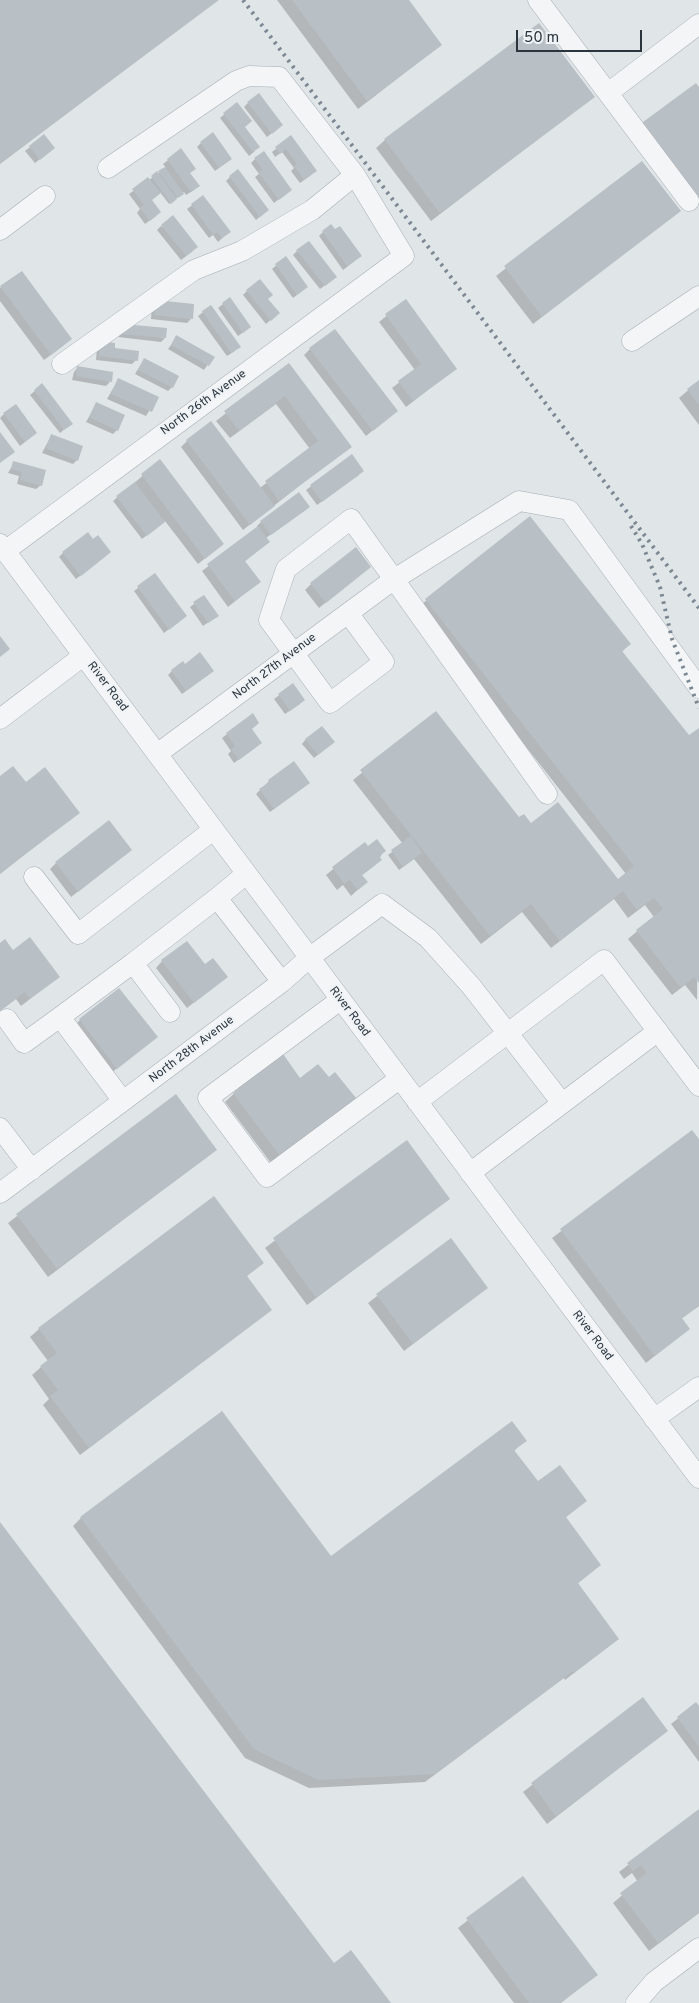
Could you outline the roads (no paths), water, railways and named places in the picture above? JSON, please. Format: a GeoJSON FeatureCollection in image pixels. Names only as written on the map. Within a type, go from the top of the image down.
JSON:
{"type":"FeatureCollection","features":[{"type":"Feature","properties":{"kind":"street"},"geometry":{"type":"LineString","coordinates":[[538,0],[689,201]]}},
{"type":"Feature","properties":{"kind":"street"},"geometry":{"type":"LineString","coordinates":[[608,93],[699,24]]}},
{"type":"Feature","properties":{"kind":"street"},"geometry":{"type":"LineString","coordinates":[[62,364],[194,270],[242,252],[312,210],[355,175],[279,77],[249,76],[236,81],[108,168]]}},
{"type":"Feature","properties":{"kind":"street","name":"North 26th Avenue"},"geometry":{"type":"LineString","coordinates":[[2,547],[404,256],[355,175]]}},
{"type":"Feature","properties":{"kind":"street"},"geometry":{"type":"LineString","coordinates":[[0,230],[45,196]]}},
{"type":"Feature","properties":{"kind":"street"},"geometry":{"type":"LineString","coordinates":[[632,341],[699,296]]}},
{"type":"Feature","properties":{"kind":"street","name":"North 27th Avenue"},"geometry":{"type":"LineString","coordinates":[[157,754],[393,580],[519,501],[569,510],[699,688]]}},
{"type":"Feature","properties":{"kind":"street"},"geometry":{"type":"LineString","coordinates":[[348,613],[384,662],[330,703],[269,620],[286,569],[351,519],[547,794]]}},
{"type":"Feature","properties":{"kind":"street","name":"River Road"},"geometry":{"type":"LineString","coordinates":[[2,547],[699,1478]]}},
{"type":"Feature","properties":{"kind":"street"},"geometry":{"type":"LineString","coordinates":[[0,719],[83,656]]}},
{"type":"Feature","properties":{"kind":"street"},"geometry":{"type":"LineString","coordinates":[[34,878],[78,934],[213,830]]}},
{"type":"Feature","properties":{"kind":"street"},"geometry":{"type":"LineString","coordinates":[[7,1019],[24,1043],[133,963],[246,874]]}},
{"type":"Feature","properties":{"kind":"street"},"geometry":{"type":"LineString","coordinates":[[217,898],[282,982]]}},
{"type":"Feature","properties":{"kind":"street","name":"North 28th Avenue"},"geometry":{"type":"LineString","coordinates":[[0,1193],[282,982],[309,958],[382,904],[428,938],[508,1032]]}},
{"type":"Feature","properties":{"kind":"street"},"geometry":{"type":"LineString","coordinates":[[417,1102],[604,960],[699,1086]]}},
{"type":"Feature","properties":{"kind":"street"},"geometry":{"type":"LineString","coordinates":[[133,963],[170,1012]]}},
{"type":"Feature","properties":{"kind":"street"},"geometry":{"type":"LineString","coordinates":[[340,1000],[208,1098],[267,1177],[400,1079]]}},
{"type":"Feature","properties":{"kind":"street"},"geometry":{"type":"LineString","coordinates":[[60,1017],[123,1101]]}},
{"type":"Feature","properties":{"kind":"street"},"geometry":{"type":"LineString","coordinates":[[470,1173],[658,1031]]}},
{"type":"Feature","properties":{"kind":"street"},"geometry":{"type":"LineString","coordinates":[[508,1032],[562,1103]]}},
{"type":"Feature","properties":{"kind":"street"},"geometry":{"type":"LineString","coordinates":[[1,1130],[32,1170]]}},
{"type":"Feature","properties":{"kind":"street"},"geometry":{"type":"LineString","coordinates":[[654,1419],[699,1387]]}},
{"type":"Feature","properties":{"kind":"street"},"geometry":{"type":"LineString","coordinates":[[636,2003],[654,1982],[699,1948]]}},
{"type":"Feature","properties":{"kind":"railway"},"geometry":{"type":"LineString","coordinates":[[243,0],[699,608]]}},
{"type":"Feature","properties":{"kind":"railway"},"geometry":{"type":"LineString","coordinates":[[631,526],[642,544],[660,587],[672,639],[699,708]]}}]}
